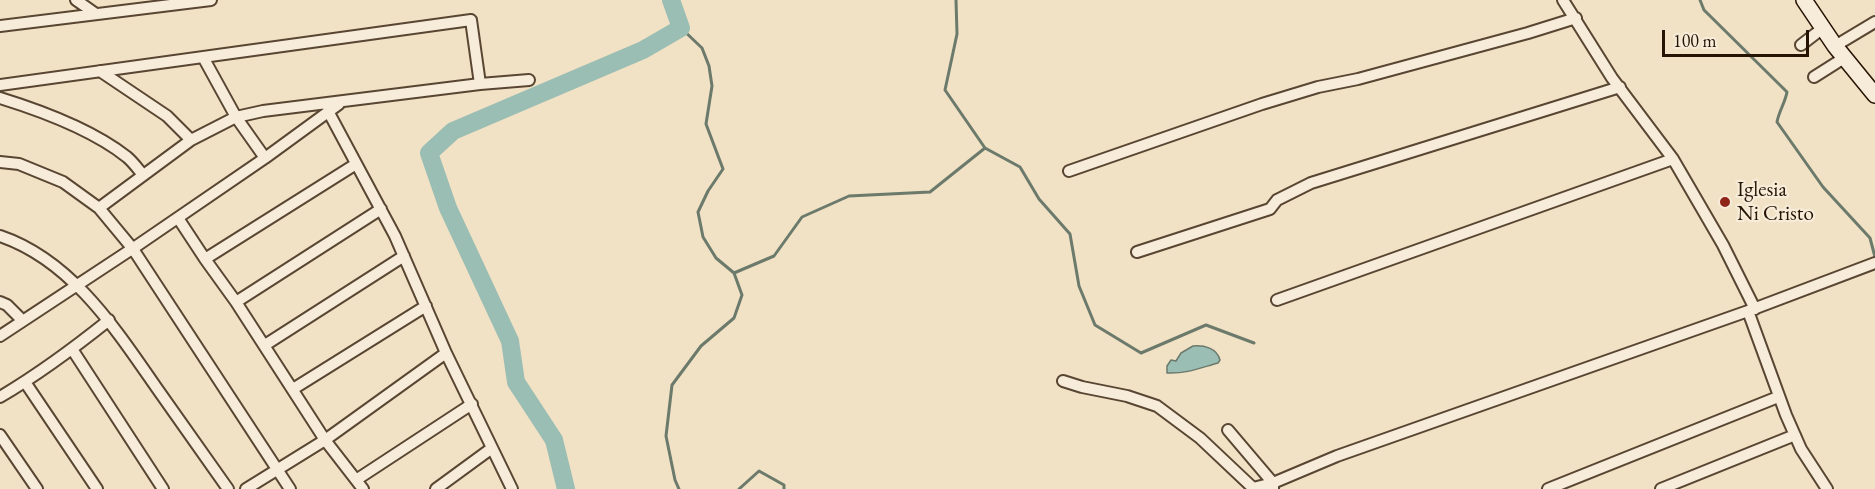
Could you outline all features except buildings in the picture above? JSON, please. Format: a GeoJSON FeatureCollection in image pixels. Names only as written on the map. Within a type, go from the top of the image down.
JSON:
{"type":"FeatureCollection","features":[{"type":"Feature","properties":{"kind":"street"},"geometry":{"type":"LineString","coordinates":[[76,0],[96,14]]}},
{"type":"Feature","properties":{"kind":"street"},"geometry":{"type":"LineString","coordinates":[[0,26],[168,3],[211,0]]}},
{"type":"Feature","properties":{"kind":"street"},"geometry":{"type":"LineString","coordinates":[[1563,0],[1601,61],[1673,159],[1723,245],[1752,310],[1778,397],[1811,467],[1827,489]]}},
{"type":"Feature","properties":{"kind":"street"},"geometry":{"type":"LineString","coordinates":[[1804,0],[1840,52],[1875,95]]}},
{"type":"Feature","properties":{"kind":"street"},"geometry":{"type":"LineString","coordinates":[[1069,171],[1318,87],[1358,79],[1576,18]]}},
{"type":"Feature","properties":{"kind":"street"},"geometry":{"type":"LineString","coordinates":[[0,85],[471,20],[480,84]]}},
{"type":"Feature","properties":{"kind":"street"},"geometry":{"type":"LineString","coordinates":[[1814,77],[1875,22]]}},
{"type":"Feature","properties":{"kind":"street"},"geometry":{"type":"LineString","coordinates":[[1801,45],[1823,28]]}},
{"type":"Feature","properties":{"kind":"street"},"geometry":{"type":"LineString","coordinates":[[203,57],[236,117],[265,158]]}},
{"type":"Feature","properties":{"kind":"street"},"geometry":{"type":"LineString","coordinates":[[100,71],[167,116],[191,140]]}},
{"type":"Feature","properties":{"kind":"street"},"geometry":{"type":"LineString","coordinates":[[99,208],[191,140],[236,117],[263,111],[529,80]]}},
{"type":"Feature","properties":{"kind":"street"},"geometry":{"type":"LineString","coordinates":[[1137,252],[1270,209],[1277,200],[1311,183],[1620,87]]}},
{"type":"Feature","properties":{"kind":"street"},"geometry":{"type":"LineString","coordinates":[[0,98],[26,106],[102,139],[129,159],[142,175]]}},
{"type":"Feature","properties":{"kind":"street"},"geometry":{"type":"LineString","coordinates":[[0,336],[133,249],[265,158],[340,102]]}},
{"type":"Feature","properties":{"kind":"street"},"geometry":{"type":"LineString","coordinates":[[328,111],[404,256],[446,352],[512,489]]}},
{"type":"Feature","properties":{"kind":"street"},"geometry":{"type":"LineString","coordinates":[[1277,300],[1673,159]]}},
{"type":"Feature","properties":{"kind":"street"},"geometry":{"type":"LineString","coordinates":[[0,162],[19,164],[63,182],[99,208],[133,249],[290,489]]}},
{"type":"Feature","properties":{"kind":"street"},"geometry":{"type":"LineString","coordinates":[[205,259],[356,164]]}},
{"type":"Feature","properties":{"kind":"street"},"geometry":{"type":"LineString","coordinates":[[236,302],[381,209]]}},
{"type":"Feature","properties":{"kind":"street"},"geometry":{"type":"LineString","coordinates":[[178,218],[265,345],[325,440],[360,485],[472,404]]}},
{"type":"Feature","properties":{"kind":"street"},"geometry":{"type":"LineString","coordinates":[[0,236],[41,256],[75,285],[109,320],[228,489]]}},
{"type":"Feature","properties":{"kind":"street"},"geometry":{"type":"LineString","coordinates":[[265,345],[404,256]]}},
{"type":"Feature","properties":{"kind":"street"},"geometry":{"type":"LineString","coordinates":[[1063,381],[1127,396],[1157,406],[1200,438],[1252,489],[1273,486],[1337,456],[1871,266]]}},
{"type":"Feature","properties":{"kind":"street"},"geometry":{"type":"LineString","coordinates":[[0,302],[7,305],[22,320]]}},
{"type":"Feature","properties":{"kind":"street"},"geometry":{"type":"LineString","coordinates":[[293,389],[426,306]]}},
{"type":"Feature","properties":{"kind":"street"},"geometry":{"type":"LineString","coordinates":[[0,397],[72,349],[109,320]]}},
{"type":"Feature","properties":{"kind":"street"},"geometry":{"type":"LineString","coordinates":[[72,349],[163,489]]}},
{"type":"Feature","properties":{"kind":"street"},"geometry":{"type":"LineString","coordinates":[[246,489],[325,440],[446,352]]}},
{"type":"Feature","properties":{"kind":"street"},"geometry":{"type":"LineString","coordinates":[[25,382],[97,489]]}},
{"type":"Feature","properties":{"kind":"street"},"geometry":{"type":"LineString","coordinates":[[1548,489],[1778,397]]}},
{"type":"Feature","properties":{"kind":"street"},"geometry":{"type":"LineString","coordinates":[[1228,430],[1273,486]]}},
{"type":"Feature","properties":{"kind":"street"},"geometry":{"type":"LineString","coordinates":[[0,435],[36,489]]}},
{"type":"Feature","properties":{"kind":"street"},"geometry":{"type":"LineString","coordinates":[[1661,489],[1795,435]]}},
{"type":"Feature","properties":{"kind":"street"},"geometry":{"type":"LineString","coordinates":[[436,489],[492,448]]}},
{"type":"Feature","properties":{"kind":"water"},"geometry":{"type":"Polygon","coordinates":[[[1193,346],[1210,348],[1220,360],[1218,363],[1193,370],[1167,373],[1167,366],[1171,360],[1176,361],[1181,353],[1193,346]]]}},
{"type":"Feature","properties":{"kind":"waterway"},"geometry":{"type":"LineString","coordinates":[[566,489],[554,440],[516,382],[510,341],[448,208],[429,153],[453,131],[643,50],[681,28],[671,0]]}},
{"type":"Feature","properties":{"kind":"waterway"},"geometry":{"type":"LineString","coordinates":[[734,273],[774,256],[802,217],[849,196],[930,192],[985,148],[945,90],[957,34],[956,0]]}},
{"type":"Feature","properties":{"kind":"waterway"},"geometry":{"type":"LineString","coordinates":[[1700,0],[1704,10],[1787,92],[1777,122],[1823,187],[1870,238],[1875,257]]}},
{"type":"Feature","properties":{"kind":"waterway"},"geometry":{"type":"LineString","coordinates":[[679,489],[666,436],[672,385],[701,346],[734,318],[742,295],[734,273],[716,258],[703,237],[698,212],[708,191],[723,169],[706,124],[712,86],[709,66],[702,48],[681,28]]}},
{"type":"Feature","properties":{"kind":"waterway"},"geometry":{"type":"LineString","coordinates":[[985,148],[1020,167],[1039,199],[1070,234],[1079,286],[1095,325],[1141,353],[1206,325],[1254,343]]}},
{"type":"Feature","properties":{"kind":"waterway"},"geometry":{"type":"LineString","coordinates":[[739,489],[759,471],[784,485],[784,489]]}},
{"type":"Feature","properties":{"kind":"place","name":"Iglesia Ni Cristo"},"geometry":{"type":"Point","coordinates":[1725,202]}}]}
